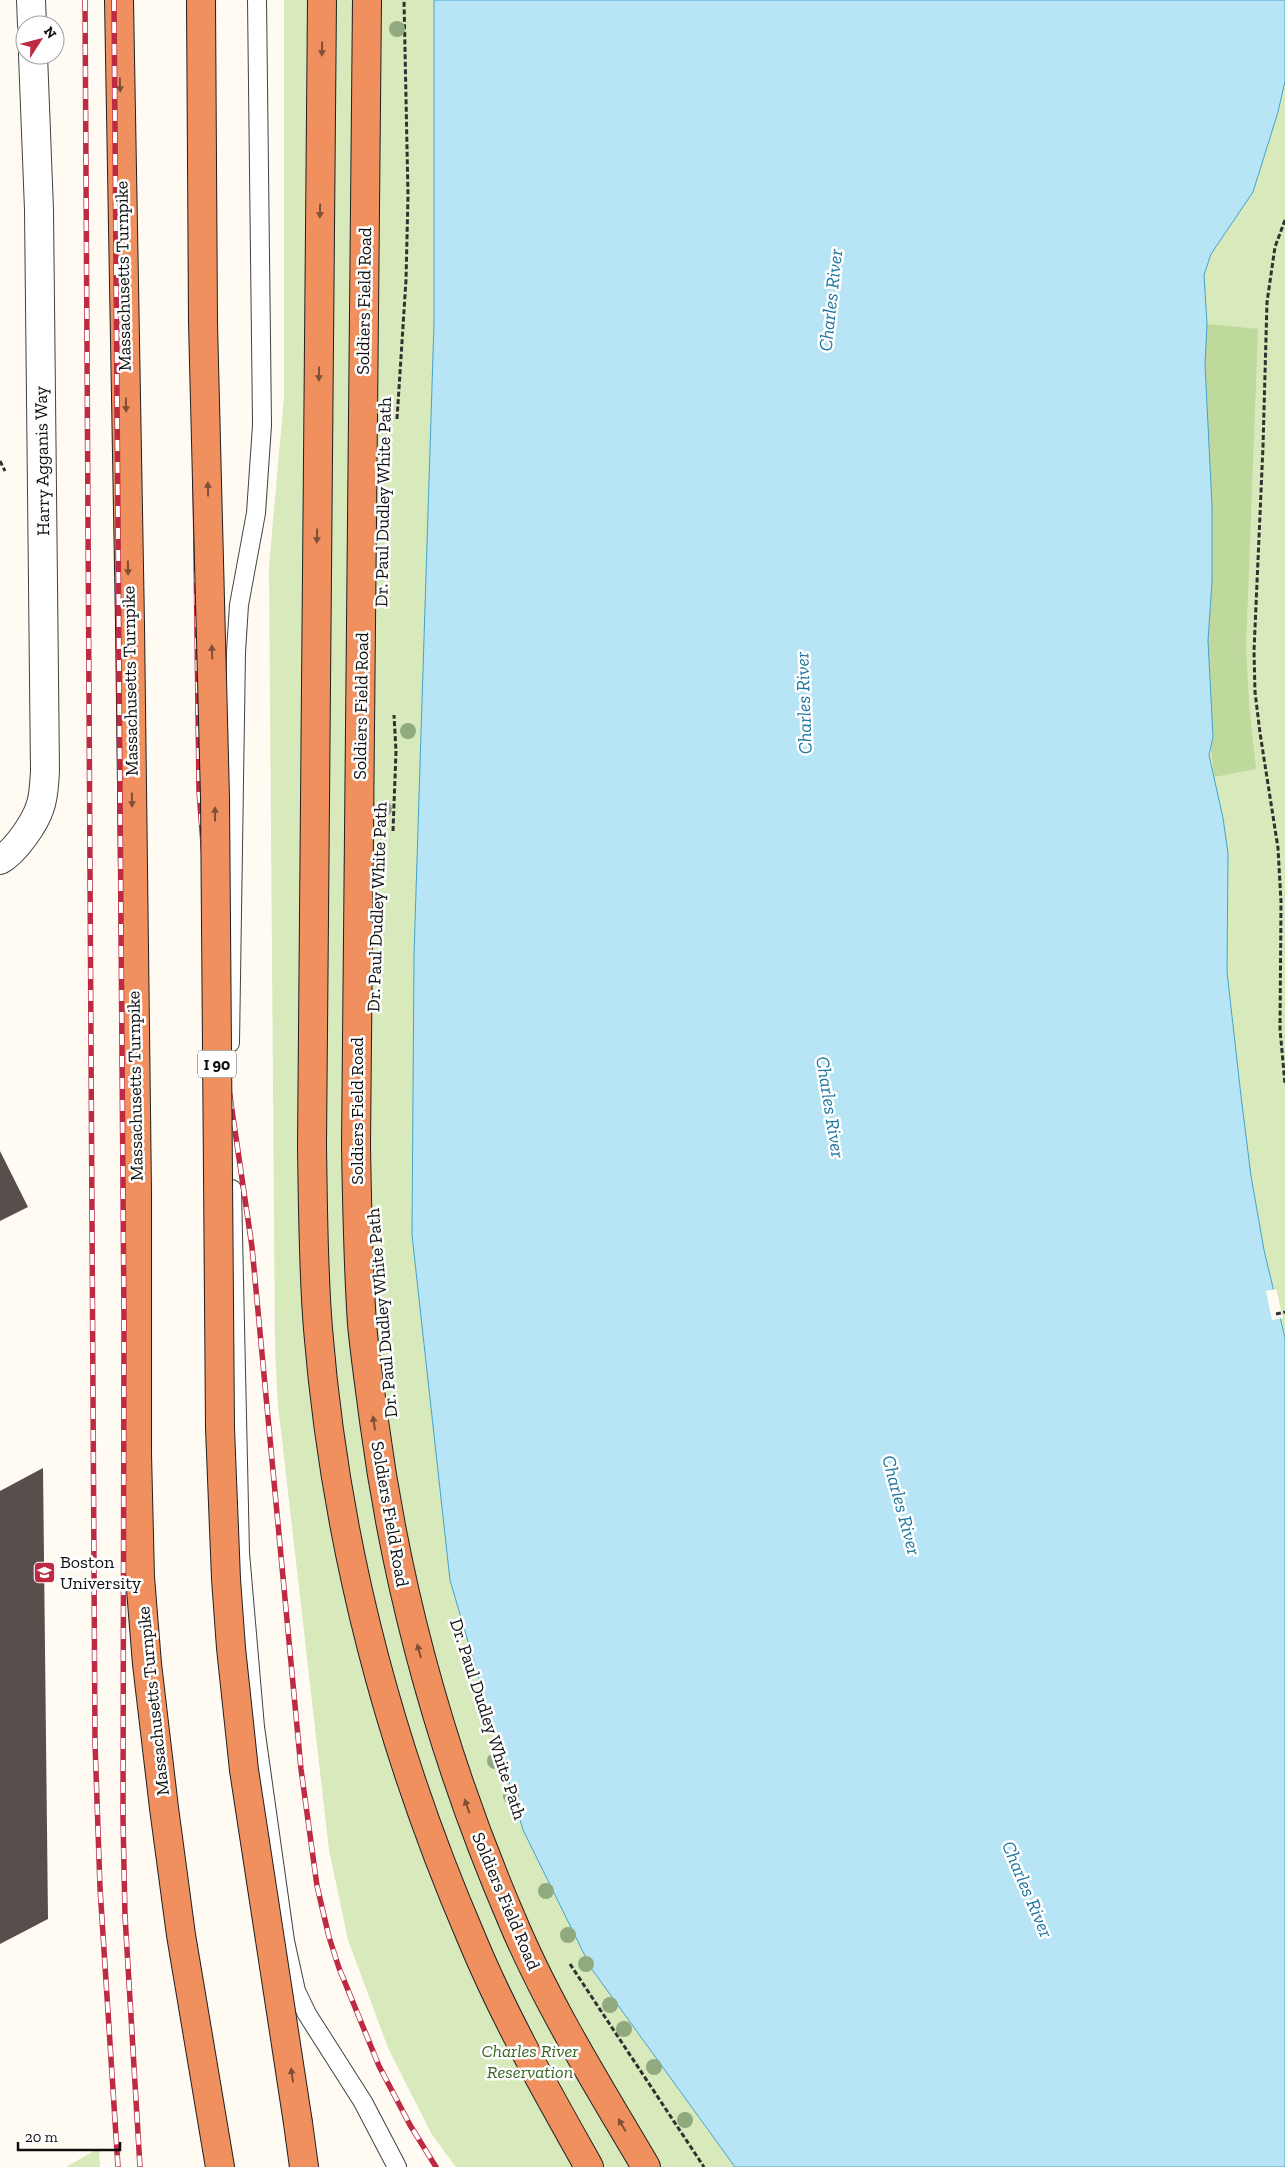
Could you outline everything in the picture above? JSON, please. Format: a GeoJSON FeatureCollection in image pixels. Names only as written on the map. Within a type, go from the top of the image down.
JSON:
{"type":"FeatureCollection","features":[{"type":"Feature","properties":{"kind":"highway","name":"Massachusetts Turnpike"},"geometry":{"type":"LineString","coordinates":[[119,0],[130,624],[140,1577],[146,1664],[181,1935],[220,2167]]}},
{"type":"Feature","properties":{"kind":"highway","name":"I 90"},"geometry":{"type":"LineString","coordinates":[[201,0],[203,313],[215,798],[220,1428],[226,1569],[232,1656],[244,1770],[304,2167]]}},
{"type":"Feature","properties":{"kind":"highway"},"geometry":{"type":"LineString","coordinates":[[322,0],[312,1146],[317,1312],[326,1396],[341,1500],[356,1580],[387,1705],[404,1762],[475,1948],[527,2054],[589,2167]]}},
{"type":"Feature","properties":{"kind":"highway","name":"Soldiers Field Road"},"geometry":{"type":"LineString","coordinates":[[367,0],[356,1146],[361,1297],[370,1391],[386,1502],[399,1570],[427,1685],[446,1748],[512,1922],[539,1979],[646,2167]]}},
{"type":"Feature","properties":{"kind":"street"},"geometry":{"type":"LineString","coordinates":[[31,0],[32,15]]}},
{"type":"Feature","properties":{"kind":"street","name":"Harry Agganis Way"},"geometry":{"type":"LineString","coordinates":[[4,858],[26,832],[40,807],[46,772],[39,210],[33,65]]}},
{"type":"Feature","properties":{"kind":"lane"},"geometry":{"type":"LineString","coordinates":[[257,0],[262,425],[256,513],[239,606],[236,652],[230,1038],[240,1553],[255,1728],[289,1965],[296,1990],[307,2014],[363,2102],[397,2167]]}},
{"type":"Feature","properties":{"kind":"path","name":"Dr. Paul Dudley White Path"},"geometry":{"type":"LineString","coordinates":[[397,423],[406,280],[408,205],[408,113],[404,0]]}},
{"type":"Feature","properties":{"kind":"path"},"geometry":{"type":"LineString","coordinates":[[1285,220],[1275,247],[1267,302],[1254,651],[1255,692],[1278,848],[1281,902],[1280,1030],[1285,1084]]}},
{"type":"Feature","properties":{"kind":"path"},"geometry":{"type":"LineString","coordinates":[[0,461],[5,471]]}},
{"type":"Feature","properties":{"kind":"path","name":"Dr. Paul Dudley White Path"},"geometry":{"type":"LineString","coordinates":[[393,838],[396,751],[394,712]]}},
{"type":"Feature","properties":{"kind":"path"},"geometry":{"type":"LineString","coordinates":[[1276,1314],[1285,1312]]}},
{"type":"Feature","properties":{"kind":"path"},"geometry":{"type":"LineString","coordinates":[[569,1962],[704,2167]]}},
{"type":"Feature","properties":{"kind":"green space","name":"Charles River Reservation"},"geometry":{"type":"Polygon","coordinates":[[[284,0],[434,0],[434,323],[414,955],[412,1235],[450,1580],[523,1830],[591,1968],[735,2167],[456,2167],[432,2135],[388,2048],[348,1940],[329,1850],[278,1405],[275,1351],[269,566],[284,397],[284,0]]]}},
{"type":"Feature","properties":{"kind":"green space"},"geometry":{"type":"Polygon","coordinates":[[[1285,81],[1285,1338],[1264,1250],[1251,1176],[1227,972],[1228,853],[1223,818],[1209,755],[1213,737],[1208,641],[1212,581],[1212,506],[1205,364],[1207,324],[1204,275],[1211,254],[1253,192],[1278,112],[1285,81]]]}},
{"type":"Feature","properties":{"kind":"green space"},"geometry":{"type":"Polygon","coordinates":[[[1207,324],[1258,329],[1246,648],[1249,703],[1256,769],[1214,777],[1211,747],[1213,737],[1208,641],[1212,581],[1212,506],[1205,364],[1207,324]]]}},
{"type":"Feature","properties":{"kind":"green space"},"geometry":{"type":"Polygon","coordinates":[[[99,2148],[100,2167],[66,2167],[99,2148]]]}},
{"type":"Feature","properties":{"kind":"water","name":"Charles River"},"geometry":{"type":"Polygon","coordinates":[[[434,0],[1285,0],[1285,81],[1278,112],[1253,192],[1211,254],[1204,275],[1207,324],[1205,364],[1212,506],[1212,581],[1208,641],[1213,737],[1209,755],[1223,818],[1228,853],[1227,972],[1251,1176],[1264,1250],[1285,1338],[1285,2167],[735,2167],[591,1968],[523,1830],[450,1580],[412,1235],[414,955],[434,323],[434,0]]]}},
{"type":"Feature","properties":{"kind":"pier"},"geometry":{"type":"Polygon","coordinates":[[[1276,1289],[1283,1318],[1272,1320],[1266,1291],[1276,1289]]]}},
{"type":"Feature","properties":{"kind":"building"},"geometry":{"type":"Polygon","coordinates":[[[0,1151],[28,1207],[0,1221],[0,1151]]]}},
{"type":"Feature","properties":{"kind":"building"},"geometry":{"type":"Polygon","coordinates":[[[43,1468],[48,1919],[0,1944],[0,1491],[43,1468]]]}},
{"type":"Feature","properties":{"kind":"railway"},"geometry":{"type":"LineString","coordinates":[[85,0],[95,1742],[100,1888],[118,2167]]}},
{"type":"Feature","properties":{"kind":"railway"},"geometry":{"type":"LineString","coordinates":[[114,0],[124,1321],[123,1818],[125,1916],[140,2167]]}},
{"type":"Feature","properties":{"kind":"railway"},"geometry":{"type":"LineString","coordinates":[[189,0],[199,791],[211,950],[220,1028],[252,1247],[301,1769],[317,1886],[329,1937],[339,1968],[379,2066],[410,2125],[436,2167]]}},
{"type":"Feature","properties":{"kind":"place","name":"Boston University"},"geometry":{"type":"Point","coordinates":[44,1572]}}]}
